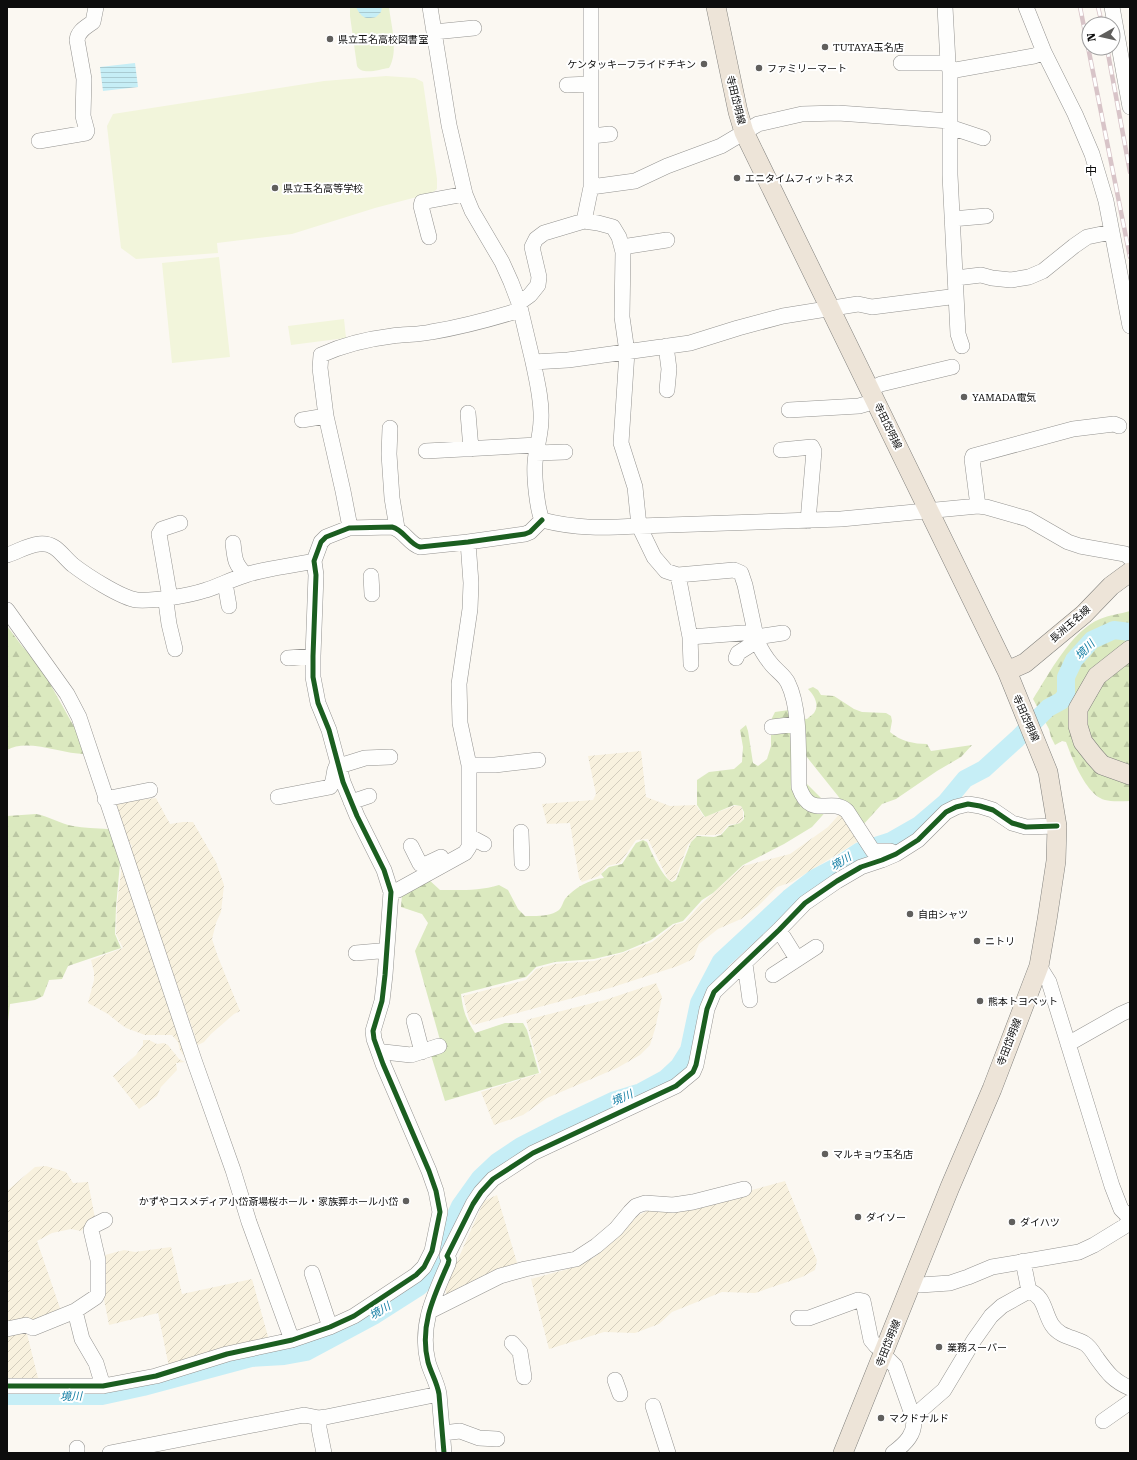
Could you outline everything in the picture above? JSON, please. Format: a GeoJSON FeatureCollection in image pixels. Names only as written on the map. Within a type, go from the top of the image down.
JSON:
{"type":"FeatureCollection","features":[{"type":"Feature","properties":{"kind":"main road","name":"寺田岱明線"},"geometry":{"type":"LineString","coordinates":[[716,7],[738,112],[744,132],[1007,671],[1035,736],[1048,772],[1057,826],[1056,862],[1039,966],[992,1088],[950,1187],[843,1453]]}},
{"type":"Feature","properties":{"kind":"main road","name":"長洲玉名線"},"geometry":{"type":"LineString","coordinates":[[1007,671],[1025,663],[1084,614],[1111,586],[1130,572]]}},
{"type":"Feature","properties":{"kind":"main road"},"geometry":{"type":"LineString","coordinates":[[1130,650],[1097,676],[1078,709],[1078,726],[1083,742],[1094,756],[1102,765],[1130,775]]}},
{"type":"Feature","properties":{"kind":"street"},"geometry":{"type":"LineString","coordinates":[[39,141],[86,133],[87,130],[83,116],[84,79],[77,40],[78,35],[93,22],[96,7]]}},
{"type":"Feature","properties":{"kind":"street"},"geometry":{"type":"LineString","coordinates":[[430,7],[449,125],[465,194],[472,211],[511,282],[519,306],[533,362],[541,403],[542,420],[535,463],[537,492],[540,516],[542,520]]}},
{"type":"Feature","properties":{"kind":"street"},"geometry":{"type":"LineString","coordinates":[[584,221],[592,187],[591,7]]}},
{"type":"Feature","properties":{"kind":"street"},"geometry":{"type":"LineString","coordinates":[[945,7],[949,67],[952,219],[958,334],[962,346]]}},
{"type":"Feature","properties":{"kind":"street"},"geometry":{"type":"LineString","coordinates":[[1026,7],[1044,52],[1075,114],[1092,154],[1106,202],[1130,326]]}},
{"type":"Feature","properties":{"kind":"street"},"geometry":{"type":"LineString","coordinates":[[1112,7],[1130,107]]}},
{"type":"Feature","properties":{"kind":"street"},"geometry":{"type":"LineString","coordinates":[[434,32],[474,28]]}},
{"type":"Feature","properties":{"kind":"street"},"geometry":{"type":"LineString","coordinates":[[901,63],[949,67],[1034,56],[1044,52]]}},
{"type":"Feature","properties":{"kind":"street"},"geometry":{"type":"LineString","coordinates":[[566,85],[591,84]]}},
{"type":"Feature","properties":{"kind":"street"},"geometry":{"type":"LineString","coordinates":[[592,187],[635,181],[666,166],[698,156],[721,146],[758,124],[802,114],[838,113],[950,124],[983,138]]}},
{"type":"Feature","properties":{"kind":"street"},"geometry":{"type":"LineString","coordinates":[[592,136],[610,134]]}},
{"type":"Feature","properties":{"kind":"street"},"geometry":{"type":"LineString","coordinates":[[429,237],[421,206],[422,202],[465,194]]}},
{"type":"Feature","properties":{"kind":"street"},"geometry":{"type":"LineString","coordinates":[[952,219],[986,216]]}},
{"type":"Feature","properties":{"kind":"street"},"geometry":{"type":"LineString","coordinates":[[349,528],[344,491],[326,416],[320,368],[321,355],[336,348],[354,343],[392,336],[430,333],[494,318],[519,306],[538,285],[539,277],[532,247],[536,239],[544,232],[584,221],[613,227],[619,237],[622,247],[622,317],[627,352],[621,443],[635,487],[639,526],[654,557],[666,571],[678,576],[734,570],[741,573],[745,584],[760,649],[771,665],[789,684],[794,698],[797,724],[799,787],[803,798],[810,804],[822,807],[843,807],[869,845],[896,854]]}},
{"type":"Feature","properties":{"kind":"street"},"geometry":{"type":"LineString","coordinates":[[956,278],[981,275],[992,278],[1009,273],[1029,277],[1043,271],[1087,237],[1111,232]]}},
{"type":"Feature","properties":{"kind":"street"},"geometry":{"type":"LineString","coordinates":[[622,247],[666,240]]}},
{"type":"Feature","properties":{"kind":"street"},"geometry":{"type":"LineString","coordinates":[[533,362],[568,360],[690,343],[783,316],[858,304],[872,307],[956,295]]}},
{"type":"Feature","properties":{"kind":"street"},"geometry":{"type":"LineString","coordinates":[[666,346],[669,369],[667,390]]}},
{"type":"Feature","properties":{"kind":"street"},"geometry":{"type":"LineString","coordinates":[[789,410],[859,406],[873,395],[881,384],[952,367]]}},
{"type":"Feature","properties":{"kind":"street"},"geometry":{"type":"LineString","coordinates":[[468,413],[471,449]]}},
{"type":"Feature","properties":{"kind":"street"},"geometry":{"type":"LineString","coordinates":[[302,420],[326,416]]}},
{"type":"Feature","properties":{"kind":"street"},"geometry":{"type":"LineString","coordinates":[[978,506],[972,459],[974,456],[1073,429],[1114,424],[1119,426]]}},
{"type":"Feature","properties":{"kind":"street"},"geometry":{"type":"LineString","coordinates":[[390,428],[389,454],[392,498],[397,528]]}},
{"type":"Feature","properties":{"kind":"street"},"geometry":{"type":"LineString","coordinates":[[781,450],[812,447],[814,451],[808,520]]}},
{"type":"Feature","properties":{"kind":"street"},"geometry":{"type":"LineString","coordinates":[[426,451],[537,449],[565,452]]}},
{"type":"Feature","properties":{"kind":"street"},"geometry":{"type":"LineString","coordinates":[[542,520],[592,528],[841,519],[978,506],[1028,519],[1068,542],[1080,546],[1125,554],[1130,558]]}},
{"type":"Feature","properties":{"kind":"street"},"geometry":{"type":"LineString","coordinates":[[441,1254],[440,1212],[436,1191],[374,1039],[373,1031],[382,1001],[389,931],[390,892],[384,870],[343,782],[328,730],[318,703],[313,677],[316,582],[314,561],[321,542],[326,537],[349,528],[397,528],[415,545],[420,546],[468,542],[525,534],[530,532],[542,520]]}},
{"type":"Feature","properties":{"kind":"street"},"geometry":{"type":"LineString","coordinates":[[175,649],[168,624],[166,602],[169,592],[159,534],[162,529],[180,523]]}},
{"type":"Feature","properties":{"kind":"street"},"geometry":{"type":"LineString","coordinates":[[390,892],[398,890],[465,853],[469,847],[469,765],[460,723],[459,684],[470,609],[471,584],[468,542]]}},
{"type":"Feature","properties":{"kind":"street"},"geometry":{"type":"LineString","coordinates":[[233,543],[235,560],[238,567],[246,575]]}},
{"type":"Feature","properties":{"kind":"street"},"geometry":{"type":"LineString","coordinates":[[7,555],[38,544],[50,545],[59,550],[73,565],[103,577],[128,598],[152,600],[184,596],[205,591],[246,575],[314,561]]}},
{"type":"Feature","properties":{"kind":"street"},"geometry":{"type":"LineString","coordinates":[[371,576],[372,594]]}},
{"type":"Feature","properties":{"kind":"street"},"geometry":{"type":"LineString","coordinates":[[678,576],[690,637],[691,664]]}},
{"type":"Feature","properties":{"kind":"street"},"geometry":{"type":"LineString","coordinates":[[226,583],[229,606]]}},
{"type":"Feature","properties":{"kind":"street"},"geometry":{"type":"LineString","coordinates":[[7,610],[67,694],[79,717],[105,799],[233,1170],[249,1222],[292,1340]]}},
{"type":"Feature","properties":{"kind":"street"},"geometry":{"type":"LineString","coordinates":[[690,637],[756,637],[783,633]]}},
{"type":"Feature","properties":{"kind":"street"},"geometry":{"type":"LineString","coordinates":[[736,658],[738,653],[756,637]]}},
{"type":"Feature","properties":{"kind":"street"},"geometry":{"type":"LineString","coordinates":[[288,658],[313,656]]}},
{"type":"Feature","properties":{"kind":"street"},"geometry":{"type":"LineString","coordinates":[[772,727],[797,724]]}},
{"type":"Feature","properties":{"kind":"street"},"geometry":{"type":"LineString","coordinates":[[278,797],[330,787],[334,782],[334,770],[336,766],[365,758],[390,757]]}},
{"type":"Feature","properties":{"kind":"street"},"geometry":{"type":"LineString","coordinates":[[469,765],[495,765],[538,760]]}},
{"type":"Feature","properties":{"kind":"street"},"geometry":{"type":"LineString","coordinates":[[105,799],[150,790]]}},
{"type":"Feature","properties":{"kind":"street"},"geometry":{"type":"LineString","coordinates":[[351,802],[369,796]]}},
{"type":"Feature","properties":{"kind":"street"},"geometry":{"type":"LineString","coordinates":[[7,1386],[104,1386],[156,1376],[227,1354],[292,1340],[330,1327],[354,1316],[416,1275],[441,1254],[481,1192],[493,1179],[533,1153],[663,1093],[686,1079],[693,1072],[696,1065],[707,1010],[714,992],[745,964],[805,904],[837,881],[861,867],[896,854],[918,840],[946,812],[956,807],[968,804],[993,810],[1012,823],[1026,827],[1057,826]]}},
{"type":"Feature","properties":{"kind":"street"},"geometry":{"type":"LineString","coordinates":[[520,832],[522,863]]}},
{"type":"Feature","properties":{"kind":"street"},"geometry":{"type":"LineString","coordinates":[[469,836],[484,844]]}},
{"type":"Feature","properties":{"kind":"street"},"geometry":{"type":"LineString","coordinates":[[411,846],[420,864],[424,865],[452,852],[455,852],[457,857]]}},
{"type":"Feature","properties":{"kind":"street"},"geometry":{"type":"LineString","coordinates":[[779,930],[797,959]]}},
{"type":"Feature","properties":{"kind":"street"},"geometry":{"type":"LineString","coordinates":[[773,975],[816,947]]}},
{"type":"Feature","properties":{"kind":"street"},"geometry":{"type":"LineString","coordinates":[[356,953],[379,951]]}},
{"type":"Feature","properties":{"kind":"street"},"geometry":{"type":"LineString","coordinates":[[745,964],[750,1000]]}},
{"type":"Feature","properties":{"kind":"street"},"geometry":{"type":"LineString","coordinates":[[912,1283],[920,1285],[950,1283],[992,1267],[1080,1252],[1125,1226],[1130,1219],[1121,1209],[1112,1186],[1049,982],[1039,966]]}},
{"type":"Feature","properties":{"kind":"street"},"geometry":{"type":"LineString","coordinates":[[1068,1044],[1130,1010]]}},
{"type":"Feature","properties":{"kind":"street"},"geometry":{"type":"LineString","coordinates":[[414,1021],[422,1052]]}},
{"type":"Feature","properties":{"kind":"street"},"geometry":{"type":"LineString","coordinates":[[380,1054],[384,1052],[411,1056],[439,1046]]}},
{"type":"Feature","properties":{"kind":"street"},"geometry":{"type":"LineString","coordinates":[[430,1309],[434,1309],[500,1276],[576,1259],[596,1246],[616,1229],[630,1212],[641,1204],[673,1205],[693,1202],[744,1189]]}},
{"type":"Feature","properties":{"kind":"street"},"geometry":{"type":"LineString","coordinates":[[7,1329],[26,1326],[33,1328],[75,1311],[96,1297],[98,1293],[98,1260],[91,1230],[93,1226],[105,1220]]}},
{"type":"Feature","properties":{"kind":"street"},"geometry":{"type":"LineString","coordinates":[[441,1254],[449,1260],[432,1300],[427,1317],[424,1337],[428,1362],[439,1394],[444,1453]]}},
{"type":"Feature","properties":{"kind":"street"},"geometry":{"type":"LineString","coordinates":[[1023,1261],[1029,1291]]}},
{"type":"Feature","properties":{"kind":"street"},"geometry":{"type":"LineString","coordinates":[[312,1272],[330,1327]]}},
{"type":"Feature","properties":{"kind":"street"},"geometry":{"type":"LineString","coordinates":[[1029,1291],[1040,1297],[1052,1325],[1057,1331],[1065,1336],[1084,1343],[1091,1349],[1113,1379],[1130,1388]]}},
{"type":"Feature","properties":{"kind":"street"},"geometry":{"type":"LineString","coordinates":[[914,1417],[944,1390],[974,1340],[991,1316],[1002,1306],[1029,1291]]}},
{"type":"Feature","properties":{"kind":"street"},"geometry":{"type":"LineString","coordinates":[[798,1318],[809,1318],[858,1300],[863,1301],[871,1340],[895,1366],[914,1417],[915,1425],[911,1434],[904,1444],[893,1453]]}},
{"type":"Feature","properties":{"kind":"street"},"geometry":{"type":"LineString","coordinates":[[75,1311],[82,1339],[96,1363],[104,1386]]}},
{"type":"Feature","properties":{"kind":"street"},"geometry":{"type":"LineString","coordinates":[[512,1343],[520,1352],[524,1377]]}},
{"type":"Feature","properties":{"kind":"street"},"geometry":{"type":"LineString","coordinates":[[615,1380],[620,1394]]}},
{"type":"Feature","properties":{"kind":"street"},"geometry":{"type":"LineString","coordinates":[[110,1453],[304,1415],[319,1418],[439,1394]]}},
{"type":"Feature","properties":{"kind":"street"},"geometry":{"type":"LineString","coordinates":[[1103,1421],[1130,1402]]}},
{"type":"Feature","properties":{"kind":"street"},"geometry":{"type":"LineString","coordinates":[[653,1406],[668,1453]]}},
{"type":"Feature","properties":{"kind":"street"},"geometry":{"type":"LineString","coordinates":[[319,1418],[324,1453]]}},
{"type":"Feature","properties":{"kind":"street"},"geometry":{"type":"LineString","coordinates":[[443,1433],[460,1431],[479,1438],[497,1439]]}},
{"type":"Feature","properties":{"kind":"shaded area"},"geometry":{"type":"Polygon","coordinates":[[[641,751],[646,797],[670,806],[696,805],[704,817],[734,806],[741,806],[743,819],[740,823],[728,825],[721,834],[697,835],[688,845],[675,879],[672,881],[668,879],[648,839],[636,840],[620,863],[607,866],[599,876],[582,882],[579,878],[570,823],[547,824],[542,804],[593,800],[596,794],[588,756],[641,751]]]}},
{"type":"Feature","properties":{"kind":"shaded area"},"geometry":{"type":"Polygon","coordinates":[[[156,798],[170,824],[193,822],[216,862],[224,885],[221,912],[216,923],[212,939],[240,1011],[234,1014],[204,1042],[198,1045],[195,1041],[195,1036],[130,851],[132,846],[129,842],[116,803],[156,798]]]}},
{"type":"Feature","properties":{"kind":"shaded area"},"geometry":{"type":"Polygon","coordinates":[[[843,810],[862,839],[792,882],[777,887],[758,906],[741,919],[718,929],[699,944],[693,959],[678,966],[610,988],[473,1025],[469,1019],[463,996],[526,980],[536,969],[555,964],[594,961],[623,953],[652,942],[674,925],[685,922],[700,905],[743,866],[790,854],[828,827],[843,810]]]}},
{"type":"Feature","properties":{"kind":"shaded area"},"geometry":{"type":"Polygon","coordinates":[[[122,864],[188,1059],[183,1055],[178,1042],[172,1035],[145,1035],[126,1028],[108,1014],[88,1003],[94,980],[91,960],[123,948],[116,934],[117,905],[122,864]]]}},
{"type":"Feature","properties":{"kind":"shaded area"},"geometry":{"type":"Polygon","coordinates":[[[656,983],[662,997],[655,1029],[650,1045],[640,1055],[617,1068],[547,1098],[523,1115],[494,1125],[481,1092],[541,1073],[526,1020],[605,1000],[656,983]]]}},
{"type":"Feature","properties":{"kind":"shaded area"},"geometry":{"type":"Polygon","coordinates":[[[143,1040],[168,1045],[179,1059],[185,1062],[176,1063],[177,1070],[161,1087],[157,1096],[139,1109],[113,1076],[136,1055],[143,1045],[143,1040]]]}},
{"type":"Feature","properties":{"kind":"shaded area"},"geometry":{"type":"Polygon","coordinates":[[[46,1166],[66,1172],[73,1183],[88,1182],[95,1218],[81,1231],[71,1229],[52,1233],[37,1241],[61,1311],[36,1323],[24,1322],[39,1382],[7,1382],[7,1191],[35,1167],[46,1166]]]}},
{"type":"Feature","properties":{"kind":"shaded area"},"geometry":{"type":"Polygon","coordinates":[[[785,1181],[817,1260],[815,1270],[802,1277],[755,1293],[722,1292],[672,1312],[659,1324],[635,1333],[604,1332],[549,1349],[531,1279],[579,1266],[596,1256],[635,1217],[647,1211],[670,1212],[785,1181]]]}},
{"type":"Feature","properties":{"kind":"shaded area"},"geometry":{"type":"Polygon","coordinates":[[[497,1195],[518,1266],[447,1297],[445,1288],[484,1201],[497,1195]]]}},
{"type":"Feature","properties":{"kind":"shaded area"},"geometry":{"type":"Polygon","coordinates":[[[171,1247],[182,1294],[252,1279],[269,1340],[169,1367],[158,1313],[109,1325],[102,1289],[105,1255],[124,1250],[135,1252],[171,1247]]]}},
{"type":"Feature","properties":{"kind":"green space"},"geometry":{"type":"Polygon","coordinates":[[[350,7],[389,7],[393,30],[394,54],[389,68],[363,71],[357,66],[350,7]]]}},
{"type":"Feature","properties":{"kind":"green space"},"geometry":{"type":"Polygon","coordinates":[[[386,76],[415,78],[423,82],[437,179],[437,189],[432,193],[375,208],[292,234],[217,243],[218,253],[136,259],[121,248],[107,126],[113,114],[324,81],[386,76]]]}},
{"type":"Feature","properties":{"kind":"green space"},"geometry":{"type":"Polygon","coordinates":[[[219,257],[230,357],[172,363],[162,263],[219,257]]]}},
{"type":"Feature","properties":{"kind":"green space"},"geometry":{"type":"Polygon","coordinates":[[[344,319],[346,338],[291,345],[288,326],[344,319]]]}},
{"type":"Feature","properties":{"kind":"green space"},"geometry":{"type":"Polygon","coordinates":[[[1130,611],[1130,801],[1111,801],[1098,797],[1086,784],[1076,766],[1066,742],[1062,741],[1055,745],[1049,729],[1033,699],[1062,654],[1080,633],[1089,625],[1100,619],[1130,611]]]}},
{"type":"Feature","properties":{"kind":"green space"},"geometry":{"type":"Polygon","coordinates":[[[7,626],[22,646],[39,664],[77,732],[84,754],[34,746],[15,747],[7,750],[7,626]]]}},
{"type":"Feature","properties":{"kind":"green space"},"geometry":{"type":"Polygon","coordinates":[[[813,687],[818,690],[821,695],[834,696],[854,709],[862,712],[886,713],[891,716],[892,721],[890,732],[898,738],[907,741],[927,744],[931,751],[972,745],[961,757],[937,771],[896,799],[882,804],[862,826],[802,751],[801,718],[807,719],[816,710],[814,697],[808,689],[813,687]]]}},
{"type":"Feature","properties":{"kind":"green space"},"geometry":{"type":"Polygon","coordinates":[[[789,710],[792,769],[830,807],[812,827],[784,844],[743,865],[713,893],[702,900],[683,921],[673,924],[651,940],[623,952],[594,959],[555,962],[536,967],[526,977],[461,994],[465,1015],[475,1033],[505,1023],[523,1023],[527,1030],[539,1073],[445,1101],[430,1052],[442,1047],[415,951],[428,923],[422,914],[401,907],[402,894],[427,878],[440,890],[477,889],[499,885],[508,890],[518,909],[525,916],[547,915],[559,910],[565,899],[578,888],[593,880],[604,878],[601,874],[609,867],[622,864],[636,843],[643,840],[647,842],[661,870],[672,882],[676,880],[691,842],[697,836],[714,837],[721,835],[729,826],[740,823],[744,819],[744,812],[741,806],[734,805],[705,817],[697,805],[697,780],[709,772],[734,769],[742,762],[743,747],[740,730],[746,725],[753,763],[758,766],[767,759],[771,746],[771,720],[775,712],[789,710]]]}},
{"type":"Feature","properties":{"kind":"green space"},"geometry":{"type":"Polygon","coordinates":[[[36,814],[68,825],[108,829],[111,832],[120,863],[115,934],[121,948],[68,966],[62,979],[49,980],[43,996],[35,1000],[10,1004],[7,1031],[7,816],[36,814]]]}},
{"type":"Feature","properties":{"kind":"water"},"geometry":{"type":"Polygon","coordinates":[[[356,7],[382,7],[381,12],[376,17],[366,18],[356,7]]]}},
{"type":"Feature","properties":{"kind":"water"},"geometry":{"type":"Polygon","coordinates":[[[135,63],[138,87],[103,91],[100,67],[135,63]]]}},
{"type":"Feature","properties":{"kind":"waterway","name":"境川"},"geometry":{"type":"LineString","coordinates":[[7,1396],[102,1396],[143,1387],[251,1358],[284,1356],[306,1352],[375,1315],[419,1287],[428,1277],[460,1206],[480,1178],[497,1162],[521,1146],[558,1127],[615,1100],[641,1092],[665,1079],[679,1066],[689,1050],[699,1003],[721,961],[789,898],[815,878],[836,867],[860,851],[891,841],[919,825],[946,802],[965,779],[984,769],[1048,708],[1061,701],[1066,695],[1066,677],[1074,660],[1092,640],[1114,630],[1130,632]]}},
{"type":"Feature","properties":{"kind":"railway"},"geometry":{"type":"LineString","coordinates":[[1080,7],[1130,257]]}},
{"type":"Feature","properties":{"kind":"railway"},"geometry":{"type":"LineString","coordinates":[[1098,7],[1100,16]]}},
{"type":"Feature","properties":{"kind":"railway"},"geometry":{"type":"LineString","coordinates":[[1108,56],[1130,172]]}},
{"type":"Feature","properties":{"kind":"cycle path"},"geometry":{"type":"LineString","coordinates":[[7,1386],[103,1386],[156,1376],[227,1354],[292,1340],[330,1327],[354,1316],[416,1275],[424,1267],[432,1251],[440,1212],[436,1191],[429,1171],[383,1064],[374,1039],[373,1031],[382,1001],[391,892],[384,870],[357,816],[343,782],[329,730],[318,703],[313,677],[316,575],[314,561],[321,542],[326,537],[349,528],[392,527],[400,531],[413,543],[420,547],[525,534],[530,532],[542,520]]}},
{"type":"Feature","properties":{"kind":"cycle path"},"geometry":{"type":"LineString","coordinates":[[444,1453],[439,1394],[428,1362],[426,1349],[425,1336],[429,1312],[448,1264],[449,1260],[447,1256],[473,1204],[481,1192],[493,1179],[533,1153],[676,1086],[693,1072],[696,1065],[707,1009],[714,992],[805,903],[837,881],[861,867],[896,854],[918,840],[946,812],[956,807],[968,804],[993,810],[1012,823],[1026,827],[1057,826]]}},
{"type":"Feature","properties":{"kind":"place","name":"県立玉名高校図書室"},"geometry":{"type":"Point","coordinates":[330,39]}},
{"type":"Feature","properties":{"kind":"place","name":"TUTAYA玉名店"},"geometry":{"type":"Point","coordinates":[825,47]}},
{"type":"Feature","properties":{"kind":"place","name":"ケンタッキーフライドチキン"},"geometry":{"type":"Point","coordinates":[704,64]}},
{"type":"Feature","properties":{"kind":"place","name":"ファミリーマート"},"geometry":{"type":"Point","coordinates":[759,68]}},
{"type":"Feature","properties":{"kind":"place","name":"エニタイムフィットネス"},"geometry":{"type":"Point","coordinates":[737,178]}},
{"type":"Feature","properties":{"kind":"place","name":"県立玉名高等学校"},"geometry":{"type":"Point","coordinates":[275,188]}},
{"type":"Feature","properties":{"kind":"place","name":"YAMADA電気"},"geometry":{"type":"Point","coordinates":[964,397]}},
{"type":"Feature","properties":{"kind":"place","name":"自由シャツ"},"geometry":{"type":"Point","coordinates":[910,914]}},
{"type":"Feature","properties":{"kind":"place","name":"ニトリ"},"geometry":{"type":"Point","coordinates":[977,941]}},
{"type":"Feature","properties":{"kind":"place","name":"熊本トヨペット"},"geometry":{"type":"Point","coordinates":[980,1001]}},
{"type":"Feature","properties":{"kind":"place","name":"マルキョウ玉名店"},"geometry":{"type":"Point","coordinates":[825,1154]}},
{"type":"Feature","properties":{"kind":"place","name":"かずやコスメディア小岱斎場桜ホール・家族葬ホール小岱"},"geometry":{"type":"Point","coordinates":[406,1201]}},
{"type":"Feature","properties":{"kind":"place","name":"ダイソー"},"geometry":{"type":"Point","coordinates":[858,1217]}},
{"type":"Feature","properties":{"kind":"place","name":"ダイハツ"},"geometry":{"type":"Point","coordinates":[1012,1222]}},
{"type":"Feature","properties":{"kind":"place","name":"業務スーパー"},"geometry":{"type":"Point","coordinates":[939,1347]}},
{"type":"Feature","properties":{"kind":"place","name":"マクドナルド"},"geometry":{"type":"Point","coordinates":[881,1418]}},
{"type":"Feature","properties":{"kind":"district","name":"中"},"geometry":{"type":"Point","coordinates":[1091,171]}}]}
